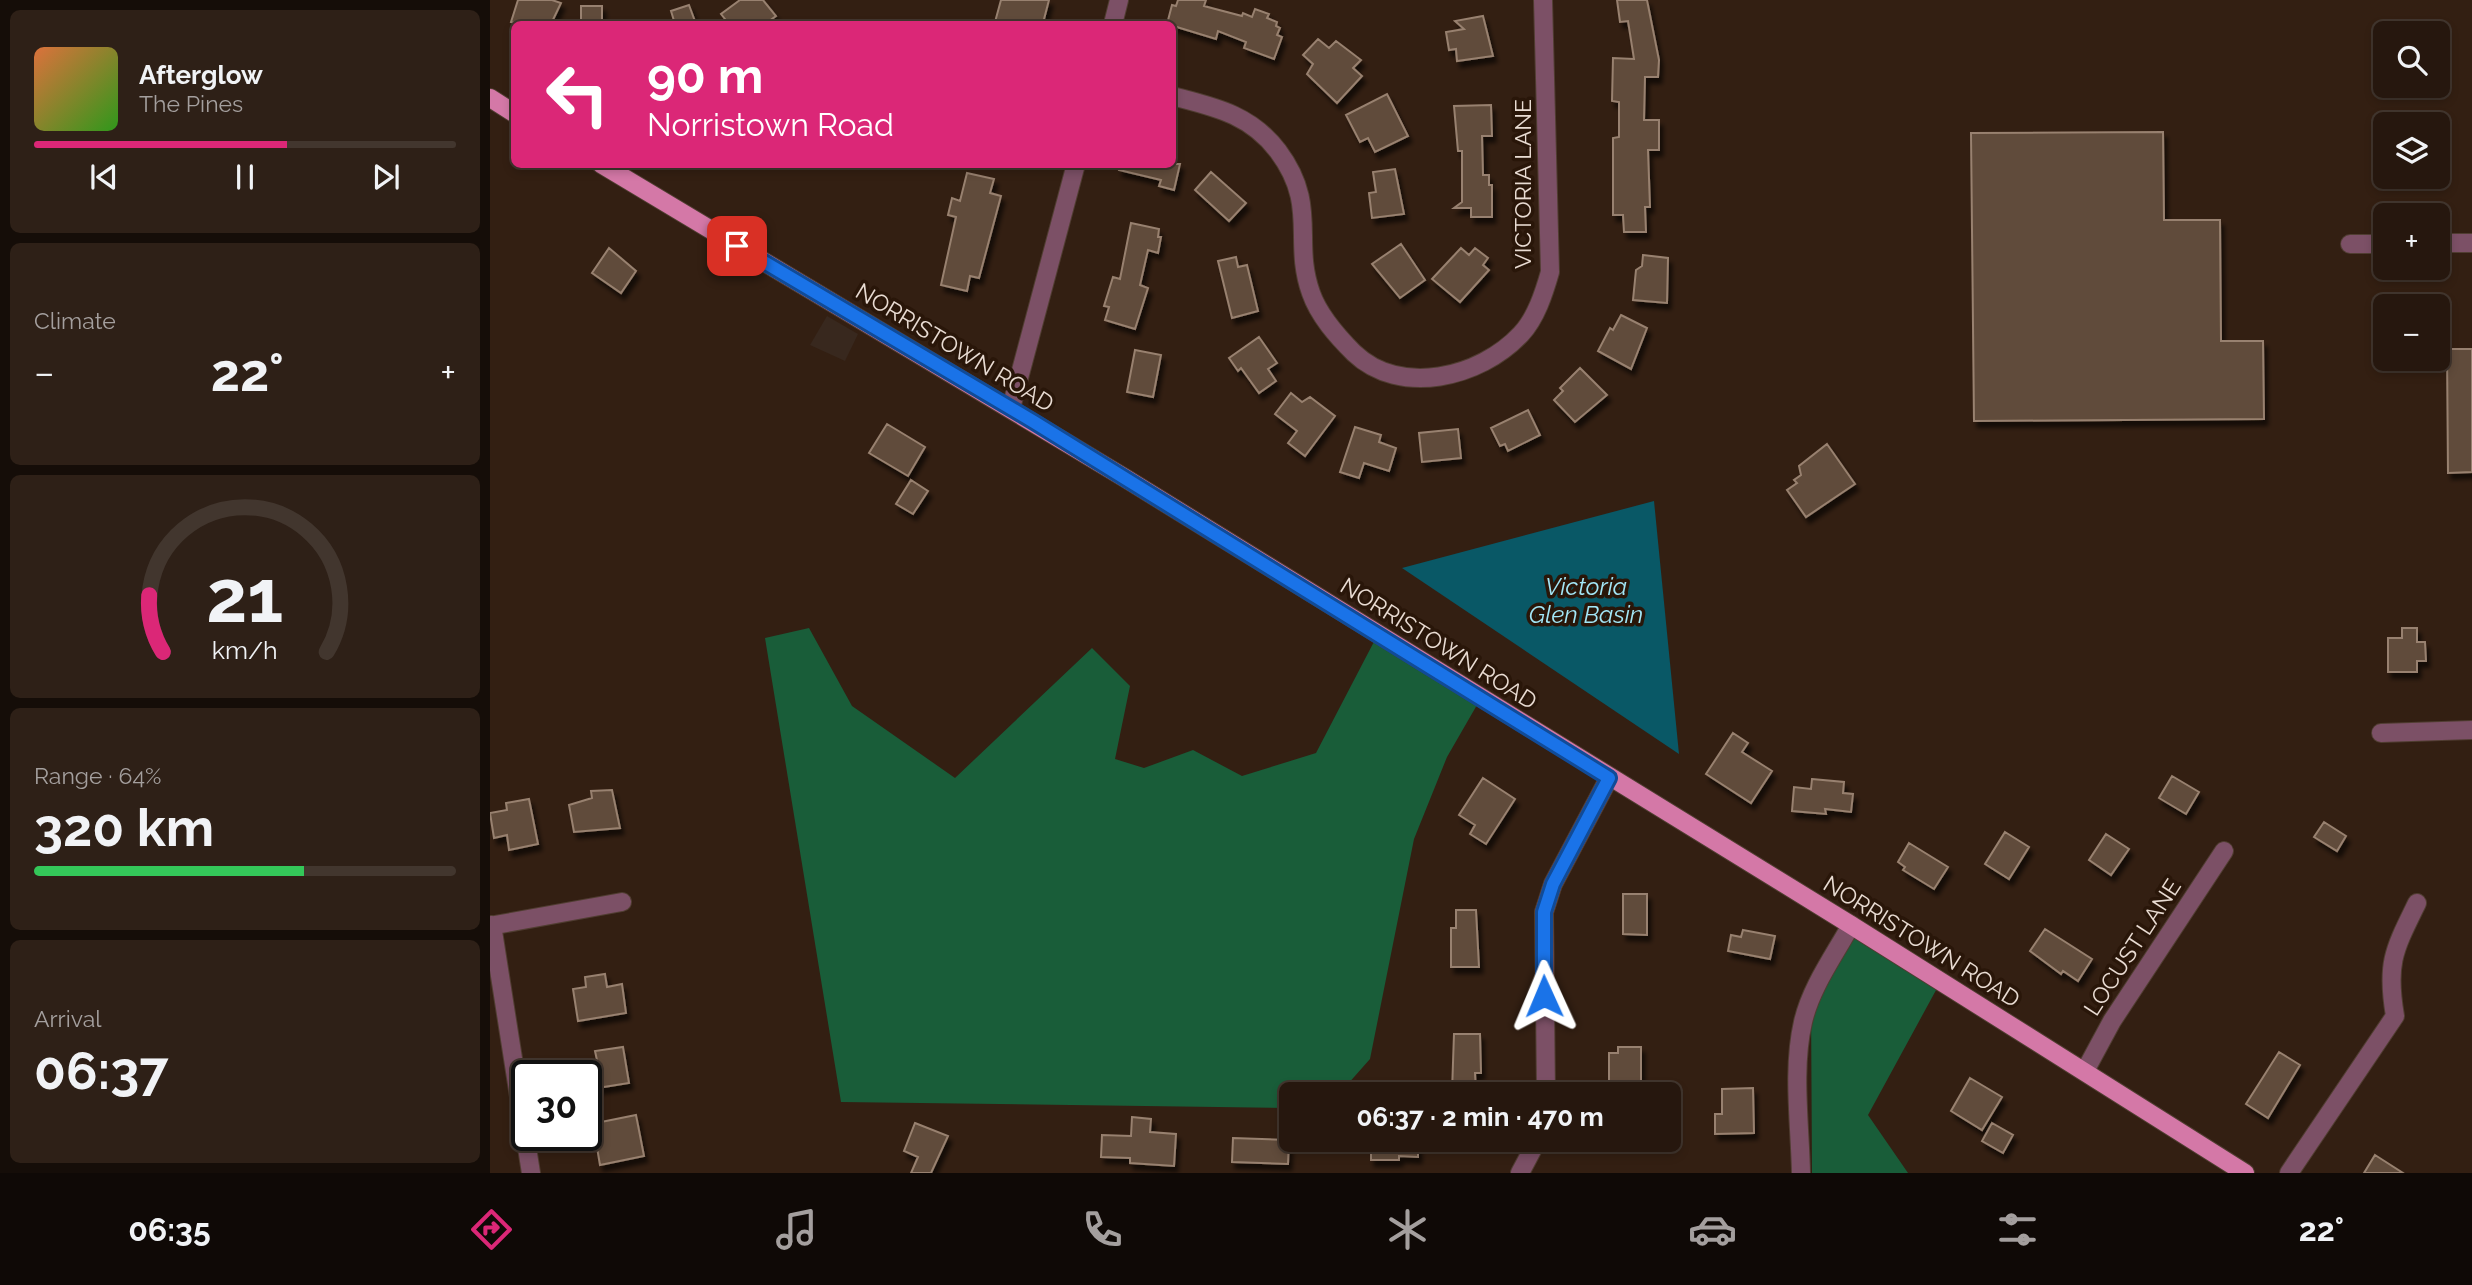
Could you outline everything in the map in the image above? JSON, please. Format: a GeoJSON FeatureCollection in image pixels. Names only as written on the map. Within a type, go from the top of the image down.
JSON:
{"type":"FeatureCollection","features":[{"type":"Feature","properties":{"kind":"main road"},"geometry":{"type":"LineString","coordinates":[[490,98],[511,111]]}},
{"type":"Feature","properties":{"kind":"main road","name":"NORRISTOWN ROAD"},"geometry":{"type":"LineString","coordinates":[[608,168],[1011,408],[1852,925],[2245,1173]]}},
{"type":"Feature","properties":{"kind":"street"},"geometry":{"type":"LineString","coordinates":[[1114,21],[1119,0]]}},
{"type":"Feature","properties":{"kind":"street","name":"VICTORIA LANE"},"geometry":{"type":"LineString","coordinates":[[1176,97],[1231,111],[1262,132],[1283,158],[1298,186],[1303,204],[1310,291],[1329,325],[1353,352],[1368,365],[1383,372],[1415,380],[1464,370],[1493,357],[1523,332],[1542,298],[1550,272],[1542,0]]}},
{"type":"Feature","properties":{"kind":"street"},"geometry":{"type":"LineString","coordinates":[[1011,408],[1075,168]]}},
{"type":"Feature","properties":{"kind":"street"},"geometry":{"type":"LineString","coordinates":[[2450,243],[2472,243]]}},
{"type":"Feature","properties":{"kind":"street"},"geometry":{"type":"LineString","coordinates":[[2350,244],[2373,244]]}},
{"type":"Feature","properties":{"kind":"street"},"geometry":{"type":"LineString","coordinates":[[2381,733],[2472,730]]}},
{"type":"Feature","properties":{"kind":"street"},"geometry":{"type":"LineString","coordinates":[[1546,1082],[1544,912],[1553,884],[1609,778]]}},
{"type":"Feature","properties":{"kind":"street","name":"LOCUST LANE"},"geometry":{"type":"LineString","coordinates":[[2085,1070],[2112,1021],[2224,851]]}},
{"type":"Feature","properties":{"kind":"street"},"geometry":{"type":"LineString","coordinates":[[531,1173],[491,926],[622,902]]}},
{"type":"Feature","properties":{"kind":"street"},"geometry":{"type":"LineString","coordinates":[[2289,1173],[2395,1016],[2389,981],[2395,949],[2417,903]]}},
{"type":"Feature","properties":{"kind":"street"},"geometry":{"type":"LineString","coordinates":[[1801,1173],[1800,1063],[1803,1022],[1815,988],[1852,925]]}},
{"type":"Feature","properties":{"kind":"street"},"geometry":{"type":"LineString","coordinates":[[1520,1173],[1531,1152]]}},
{"type":"Feature","properties":{"kind":"shaded area"},"geometry":{"type":"Polygon","coordinates":[[[827,316],[858,334],[845,361],[810,345],[827,316]]]}},
{"type":"Feature","properties":{"kind":"green space"},"geometry":{"type":"Polygon","coordinates":[[[809,628],[852,706],[955,778],[1092,648],[1130,686],[1115,759],[1144,768],[1193,750],[1242,776],[1316,753],[1378,634],[1481,698],[1447,757],[1414,839],[1370,1059],[1350,1082],[1279,1082],[1279,1108],[841,1102],[765,638],[809,628]]]}},
{"type":"Feature","properties":{"kind":"green space"},"geometry":{"type":"Polygon","coordinates":[[[1859,930],[1941,981],[1868,1115],[1908,1173],[1812,1173],[1811,1002],[1859,930]]]}},
{"type":"Feature","properties":{"kind":"water","name":"Victoria Glen Basin"},"geometry":{"type":"Polygon","coordinates":[[[1654,501],[1679,754],[1402,568],[1654,501]]]}},
{"type":"Feature","properties":{"kind":"building"},"geometry":{"type":"Polygon","coordinates":[[[518,0],[552,0],[561,3],[552,21],[511,21],[518,0]]]}},
{"type":"Feature","properties":{"kind":"building"},"geometry":{"type":"Polygon","coordinates":[[[740,0],[763,0],[776,16],[769,21],[727,21],[721,14],[740,0]]]}},
{"type":"Feature","properties":{"kind":"building"},"geometry":{"type":"Polygon","coordinates":[[[1001,0],[1049,0],[1044,21],[995,21],[1001,0]]]}},
{"type":"Feature","properties":{"kind":"building"},"geometry":{"type":"Polygon","coordinates":[[[1178,0],[1206,0],[1204,6],[1242,16],[1243,13],[1252,17],[1255,9],[1269,14],[1267,18],[1277,22],[1276,26],[1280,28],[1277,35],[1282,37],[1274,59],[1244,48],[1246,42],[1218,31],[1216,39],[1176,27],[1176,21],[1168,21],[1172,5],[1176,6],[1178,0]]]}},
{"type":"Feature","properties":{"kind":"building"},"geometry":{"type":"Polygon","coordinates":[[[1617,0],[1647,0],[1659,60],[1658,77],[1645,77],[1644,120],[1659,120],[1659,150],[1648,150],[1650,207],[1645,207],[1646,232],[1624,232],[1623,215],[1613,215],[1613,138],[1619,137],[1619,102],[1612,101],[1613,58],[1634,59],[1628,21],[1620,22],[1617,0]]]}},
{"type":"Feature","properties":{"kind":"building"},"geometry":{"type":"Polygon","coordinates":[[[689,5],[695,21],[674,21],[671,11],[689,5]]]}},
{"type":"Feature","properties":{"kind":"building"},"geometry":{"type":"Polygon","coordinates":[[[581,6],[602,6],[602,21],[581,21],[581,6]]]}},
{"type":"Feature","properties":{"kind":"building"},"geometry":{"type":"Polygon","coordinates":[[[1483,16],[1493,56],[1457,61],[1456,49],[1449,50],[1446,32],[1464,29],[1455,21],[1483,16]]]}},
{"type":"Feature","properties":{"kind":"building"},"geometry":{"type":"Polygon","coordinates":[[[1318,39],[1329,48],[1336,41],[1361,60],[1353,68],[1362,76],[1337,103],[1307,74],[1313,64],[1303,55],[1318,39]]]}},
{"type":"Feature","properties":{"kind":"building"},"geometry":{"type":"Polygon","coordinates":[[[1387,94],[1408,136],[1375,152],[1368,138],[1360,142],[1346,115],[1387,94]]]}},
{"type":"Feature","properties":{"kind":"building"},"geometry":{"type":"Polygon","coordinates":[[[1491,105],[1492,136],[1482,136],[1483,175],[1489,175],[1489,185],[1492,185],[1492,217],[1471,217],[1471,208],[1454,208],[1462,202],[1462,151],[1458,151],[1454,106],[1491,105]]]}},
{"type":"Feature","properties":{"kind":"building"},"geometry":{"type":"Polygon","coordinates":[[[2163,132],[2164,220],[2220,220],[2221,341],[2263,341],[2264,419],[1974,421],[1971,133],[2163,132]]]}},
{"type":"Feature","properties":{"kind":"building"},"geometry":{"type":"Polygon","coordinates":[[[1176,164],[1180,164],[1174,190],[1159,186],[1161,180],[1119,170],[1176,168],[1176,164]]]}},
{"type":"Feature","properties":{"kind":"building"},"geometry":{"type":"Polygon","coordinates":[[[1395,169],[1404,214],[1372,218],[1369,193],[1376,192],[1373,172],[1395,169]]]}},
{"type":"Feature","properties":{"kind":"building"},"geometry":{"type":"Polygon","coordinates":[[[1211,172],[1246,203],[1229,221],[1195,190],[1211,172]]]}},
{"type":"Feature","properties":{"kind":"building"},"geometry":{"type":"Polygon","coordinates":[[[967,173],[994,179],[990,193],[1001,196],[979,278],[970,276],[967,291],[941,285],[956,217],[948,215],[952,198],[960,201],[967,173]]]}},
{"type":"Feature","properties":{"kind":"building"},"geometry":{"type":"Polygon","coordinates":[[[1131,223],[1159,229],[1158,237],[1161,237],[1158,253],[1148,250],[1140,285],[1148,288],[1135,329],[1105,320],[1109,307],[1104,306],[1113,277],[1120,279],[1131,223]]]}},
{"type":"Feature","properties":{"kind":"building"},"geometry":{"type":"Polygon","coordinates":[[[1401,244],[1425,280],[1400,298],[1372,264],[1401,244]]]}},
{"type":"Feature","properties":{"kind":"building"},"geometry":{"type":"Polygon","coordinates":[[[609,248],[636,271],[621,293],[592,273],[609,248]]]}},
{"type":"Feature","properties":{"kind":"building"},"geometry":{"type":"Polygon","coordinates":[[[1461,248],[1469,255],[1475,248],[1488,258],[1483,265],[1489,270],[1460,302],[1432,279],[1461,248]]]}},
{"type":"Feature","properties":{"kind":"building"},"geometry":{"type":"Polygon","coordinates":[[[1643,255],[1668,258],[1667,303],[1633,300],[1636,270],[1642,266],[1643,255]]]}},
{"type":"Feature","properties":{"kind":"building"},"geometry":{"type":"Polygon","coordinates":[[[1236,257],[1238,267],[1247,265],[1258,311],[1232,318],[1218,261],[1236,257]]]}},
{"type":"Feature","properties":{"kind":"building"},"geometry":{"type":"Polygon","coordinates":[[[1621,315],[1647,328],[1631,369],[1598,351],[1610,328],[1613,330],[1621,315]]]}},
{"type":"Feature","properties":{"kind":"building"},"geometry":{"type":"Polygon","coordinates":[[[1259,337],[1277,363],[1268,369],[1276,381],[1259,393],[1241,368],[1238,371],[1229,358],[1259,337]]]}},
{"type":"Feature","properties":{"kind":"building"},"geometry":{"type":"Polygon","coordinates":[[[2450,349],[2472,349],[2472,472],[2448,473],[2447,371],[2450,371],[2450,349]]]}},
{"type":"Feature","properties":{"kind":"building"},"geometry":{"type":"Polygon","coordinates":[[[1135,350],[1161,355],[1153,397],[1127,392],[1135,350]]]}},
{"type":"Feature","properties":{"kind":"building"},"geometry":{"type":"Polygon","coordinates":[[[1580,368],[1607,395],[1575,422],[1554,400],[1563,391],[1560,388],[1580,368]]]}},
{"type":"Feature","properties":{"kind":"building"},"geometry":{"type":"Polygon","coordinates":[[[1291,393],[1302,402],[1310,397],[1335,416],[1305,456],[1288,443],[1297,431],[1275,414],[1291,393]]]}},
{"type":"Feature","properties":{"kind":"building"},"geometry":{"type":"Polygon","coordinates":[[[1528,410],[1540,435],[1508,451],[1505,444],[1500,446],[1491,428],[1528,410]]]}},
{"type":"Feature","properties":{"kind":"building"},"geometry":{"type":"Polygon","coordinates":[[[887,424],[925,447],[908,476],[869,453],[887,424]]]}},
{"type":"Feature","properties":{"kind":"building"},"geometry":{"type":"Polygon","coordinates":[[[1355,427],[1381,435],[1379,442],[1396,448],[1389,471],[1364,463],[1359,478],[1340,472],[1355,427]]]}},
{"type":"Feature","properties":{"kind":"building"},"geometry":{"type":"Polygon","coordinates":[[[1458,429],[1461,458],[1422,462],[1419,433],[1458,429]]]}},
{"type":"Feature","properties":{"kind":"building"},"geometry":{"type":"Polygon","coordinates":[[[1827,444],[1855,484],[1806,517],[1787,490],[1797,483],[1794,480],[1801,475],[1799,466],[1827,444]]]}},
{"type":"Feature","properties":{"kind":"building"},"geometry":{"type":"Polygon","coordinates":[[[911,480],[928,491],[913,514],[896,504],[911,480]]]}},
{"type":"Feature","properties":{"kind":"building"},"geometry":{"type":"Polygon","coordinates":[[[2402,628],[2417,628],[2417,642],[2425,642],[2426,661],[2417,661],[2417,672],[2388,672],[2388,638],[2402,638],[2402,628]]]}},
{"type":"Feature","properties":{"kind":"building"},"geometry":{"type":"Polygon","coordinates":[[[1733,733],[1748,743],[1742,752],[1772,771],[1751,803],[1706,774],[1733,733]]]}},
{"type":"Feature","properties":{"kind":"building"},"geometry":{"type":"Polygon","coordinates":[[[2172,776],[2199,792],[2186,814],[2159,798],[2172,776]]]}},
{"type":"Feature","properties":{"kind":"building"},"geometry":{"type":"Polygon","coordinates":[[[1483,778],[1515,799],[1486,844],[1470,834],[1475,825],[1459,815],[1483,778]]]}},
{"type":"Feature","properties":{"kind":"building"},"geometry":{"type":"Polygon","coordinates":[[[1812,779],[1844,782],[1843,793],[1853,794],[1851,812],[1825,809],[1826,814],[1792,811],[1794,787],[1811,789],[1812,779]]]}},
{"type":"Feature","properties":{"kind":"building"},"geometry":{"type":"Polygon","coordinates":[[[612,790],[620,828],[574,832],[569,805],[592,798],[591,791],[612,790]]]}},
{"type":"Feature","properties":{"kind":"building"},"geometry":{"type":"Polygon","coordinates":[[[529,799],[538,844],[509,850],[507,835],[494,838],[490,813],[507,810],[506,803],[529,799]]]}},
{"type":"Feature","properties":{"kind":"building"},"geometry":{"type":"Polygon","coordinates":[[[2324,822],[2346,836],[2337,851],[2314,837],[2324,822]]]}},
{"type":"Feature","properties":{"kind":"building"},"geometry":{"type":"Polygon","coordinates":[[[2005,832],[2029,847],[2009,879],[1985,864],[2005,832]]]}},
{"type":"Feature","properties":{"kind":"building"},"geometry":{"type":"Polygon","coordinates":[[[2106,834],[2129,849],[2111,875],[2089,860],[2106,834]]]}},
{"type":"Feature","properties":{"kind":"building"},"geometry":{"type":"Polygon","coordinates":[[[1909,843],[1948,867],[1934,889],[1903,870],[1905,867],[1898,862],[1909,843]]]}},
{"type":"Feature","properties":{"kind":"building"},"geometry":{"type":"Polygon","coordinates":[[[1623,894],[1647,894],[1647,935],[1623,934],[1623,894]]]}},
{"type":"Feature","properties":{"kind":"building"},"geometry":{"type":"Polygon","coordinates":[[[1456,910],[1476,910],[1479,967],[1451,967],[1451,928],[1456,928],[1456,910]]]}},
{"type":"Feature","properties":{"kind":"building"},"geometry":{"type":"Polygon","coordinates":[[[2045,929],[2092,959],[2078,981],[2063,971],[2061,974],[2030,951],[2045,929]]]}},
{"type":"Feature","properties":{"kind":"building"},"geometry":{"type":"Polygon","coordinates":[[[1743,930],[1775,936],[1770,959],[1728,951],[1731,935],[1741,937],[1743,930]]]}},
{"type":"Feature","properties":{"kind":"building"},"geometry":{"type":"Polygon","coordinates":[[[605,974],[607,987],[622,984],[626,1013],[578,1021],[573,989],[586,987],[585,977],[605,974]]]}},
{"type":"Feature","properties":{"kind":"building"},"geometry":{"type":"Polygon","coordinates":[[[1454,1034],[1480,1034],[1481,1073],[1475,1073],[1475,1082],[1452,1082],[1454,1034]]]}},
{"type":"Feature","properties":{"kind":"building"},"geometry":{"type":"Polygon","coordinates":[[[623,1047],[629,1083],[602,1087],[602,1060],[597,1060],[595,1051],[623,1047]]]}},
{"type":"Feature","properties":{"kind":"building"},"geometry":{"type":"Polygon","coordinates":[[[1618,1047],[1641,1047],[1641,1082],[1609,1082],[1609,1053],[1618,1053],[1618,1047]]]}},
{"type":"Feature","properties":{"kind":"building"},"geometry":{"type":"Polygon","coordinates":[[[2279,1052],[2300,1065],[2268,1118],[2246,1104],[2279,1052]]]}},
{"type":"Feature","properties":{"kind":"building"},"geometry":{"type":"Polygon","coordinates":[[[1970,1078],[2002,1097],[1982,1130],[1951,1111],[1970,1078]]]}},
{"type":"Feature","properties":{"kind":"building"},"geometry":{"type":"Polygon","coordinates":[[[1753,1088],[1754,1133],[1715,1134],[1715,1114],[1722,1114],[1722,1089],[1753,1088]]]}},
{"type":"Feature","properties":{"kind":"building"},"geometry":{"type":"Polygon","coordinates":[[[636,1115],[644,1156],[600,1165],[598,1151],[602,1151],[602,1122],[636,1115]]]}},
{"type":"Feature","properties":{"kind":"building"},"geometry":{"type":"Polygon","coordinates":[[[1132,1117],[1151,1119],[1150,1132],[1176,1134],[1174,1166],[1130,1163],[1130,1158],[1101,1157],[1102,1135],[1131,1136],[1132,1117]]]}},
{"type":"Feature","properties":{"kind":"building"},"geometry":{"type":"Polygon","coordinates":[[[915,1123],[948,1136],[931,1173],[911,1173],[918,1157],[904,1151],[915,1123]]]}},
{"type":"Feature","properties":{"kind":"building"},"geometry":{"type":"Polygon","coordinates":[[[1992,1123],[2013,1135],[2003,1153],[1982,1141],[1992,1123]]]}},
{"type":"Feature","properties":{"kind":"building"},"geometry":{"type":"Polygon","coordinates":[[[1233,1138],[1279,1140],[1279,1152],[1288,1152],[1288,1164],[1232,1162],[1233,1138]]]}},
{"type":"Feature","properties":{"kind":"building"},"geometry":{"type":"Polygon","coordinates":[[[1371,1152],[1418,1152],[1418,1157],[1399,1156],[1399,1160],[1371,1160],[1371,1152]]]}},
{"type":"Feature","properties":{"kind":"building"},"geometry":{"type":"Polygon","coordinates":[[[2375,1155],[2403,1173],[2364,1173],[2375,1155]]]}},
{"type":"Feature","properties":{"kind":"route"},"geometry":{"type":"LineString","coordinates":[[737,246],[1034,422],[1609,778],[1553,884],[1544,912],[1544,996]]}}]}
